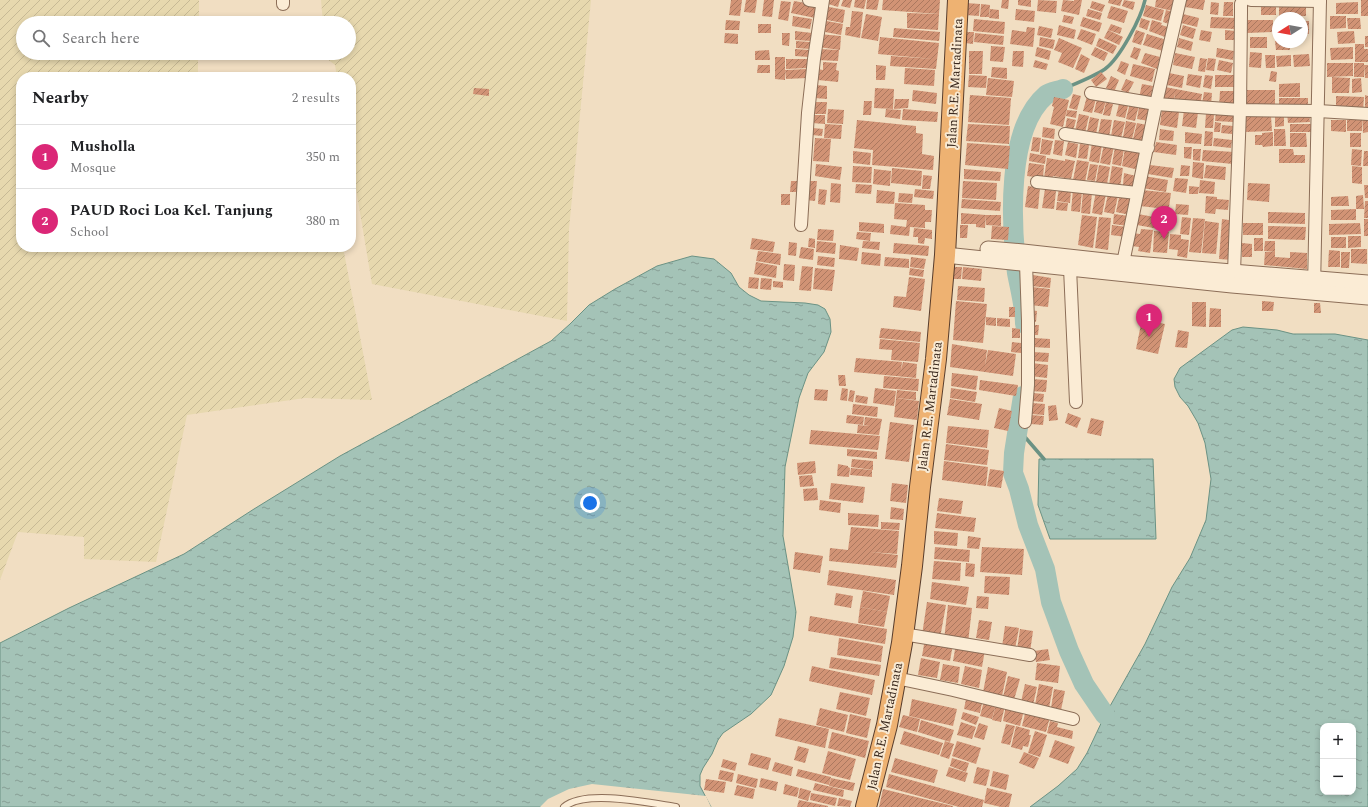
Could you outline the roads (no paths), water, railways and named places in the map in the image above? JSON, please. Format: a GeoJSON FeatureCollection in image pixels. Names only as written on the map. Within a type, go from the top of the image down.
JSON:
{"type":"FeatureCollection","features":[{"type":"Feature","properties":{"kind":"highway","name":"Jalan R.E. Martadinata"},"geometry":{"type":"LineString","coordinates":[[866,807],[888,725],[903,634],[936,359],[945,250],[958,0]]}},
{"type":"Feature","properties":{"kind":"street"},"geometry":{"type":"LineString","coordinates":[[801,225],[808,113],[822,1],[809,0]]}},
{"type":"Feature","properties":{"kind":"street"},"geometry":{"type":"LineString","coordinates":[[1123,263],[1156,104],[1180,0]]}},
{"type":"Feature","properties":{"kind":"street"},"geometry":{"type":"LineString","coordinates":[[1234,272],[1240,110],[1240,26],[1241,4],[1243,0]]}},
{"type":"Feature","properties":{"kind":"street"},"geometry":{"type":"LineString","coordinates":[[1251,0],[1320,1],[1314,286]]}},
{"type":"Feature","properties":{"kind":"street"},"geometry":{"type":"LineString","coordinates":[[1091,93],[1156,104],[1240,110],[1318,111],[1368,114]]}},
{"type":"Feature","properties":{"kind":"street"},"geometry":{"type":"LineString","coordinates":[[1065,134],[1148,148]]}},
{"type":"Feature","properties":{"kind":"street"},"geometry":{"type":"LineString","coordinates":[[1036,182],[1137,193]]}},
{"type":"Feature","properties":{"kind":"street"},"geometry":{"type":"LineString","coordinates":[[945,250],[1004,256],[1070,268],[1314,286],[1368,283]]}},
{"type":"Feature","properties":{"kind":"street"},"geometry":{"type":"LineString","coordinates":[[1024,259],[1123,263],[1234,272],[1314,286],[1368,298]]}},
{"type":"Feature","properties":{"kind":"street"},"geometry":{"type":"LineString","coordinates":[[1024,259],[1028,322],[1028,385],[1024,422]]}},
{"type":"Feature","properties":{"kind":"street"},"geometry":{"type":"LineString","coordinates":[[1070,268],[1076,402]]}},
{"type":"Feature","properties":{"kind":"street"},"geometry":{"type":"LineString","coordinates":[[903,634],[1030,655]]}},
{"type":"Feature","properties":{"kind":"street"},"geometry":{"type":"LineString","coordinates":[[896,678],[1073,719]]}},
{"type":"Feature","properties":{"kind":"lane"},"geometry":{"type":"LineString","coordinates":[[564,807],[567,804],[586,798],[612,798],[676,807]]}},
{"type":"Feature","properties":{"kind":"water"},"geometry":{"type":"Polygon","coordinates":[[[692,256],[714,259],[731,273],[739,287],[749,295],[761,301],[818,305],[825,309],[830,319],[831,332],[824,352],[808,373],[799,398],[785,467],[783,536],[796,612],[793,637],[784,666],[771,695],[751,714],[723,733],[703,768],[700,775],[700,786],[711,807],[0,807],[0,643],[69,608],[184,554],[340,456],[551,341],[589,305],[615,289],[657,266],[692,256]]]}},
{"type":"Feature","properties":{"kind":"water"},"geometry":{"type":"Polygon","coordinates":[[[1243,327],[1277,330],[1293,334],[1335,334],[1368,340],[1368,807],[1030,807],[1058,786],[1077,769],[1087,753],[1105,715],[1145,644],[1172,587],[1190,558],[1206,520],[1211,479],[1205,443],[1198,423],[1175,387],[1174,379],[1180,368],[1232,330],[1243,327]]]}},
{"type":"Feature","properties":{"kind":"water"},"geometry":{"type":"Polygon","coordinates":[[[1039,459],[1153,459],[1156,539],[1050,539],[1038,505],[1039,459]]]}},
{"type":"Feature","properties":{"kind":"waterway"},"geometry":{"type":"LineString","coordinates":[[1063,89],[1095,75],[1111,64],[1129,37],[1143,8],[1145,0]]}},
{"type":"Feature","properties":{"kind":"waterway"},"geometry":{"type":"LineString","coordinates":[[1025,324],[1017,273],[1013,229],[1014,178],[1018,153],[1024,130],[1033,110],[1046,95],[1063,89]]}},
{"type":"Feature","properties":{"kind":"waterway"},"geometry":{"type":"LineString","coordinates":[[1023,396],[1014,453],[1013,473],[1019,489],[1028,525],[1045,569],[1051,602],[1069,651],[1084,684],[1105,715]]}},
{"type":"Feature","properties":{"kind":"waterway"},"geometry":{"type":"LineString","coordinates":[[1018,429],[1044,459]]}},
{"type":"Feature","properties":{"kind":"place","name":"PAUD Roci Loa Kel. Tanjung"},"geometry":{"type":"Point","coordinates":[1164,239]}},
{"type":"Feature","properties":{"kind":"place","name":"Musholla"},"geometry":{"type":"Point","coordinates":[1149,337]}}]}
